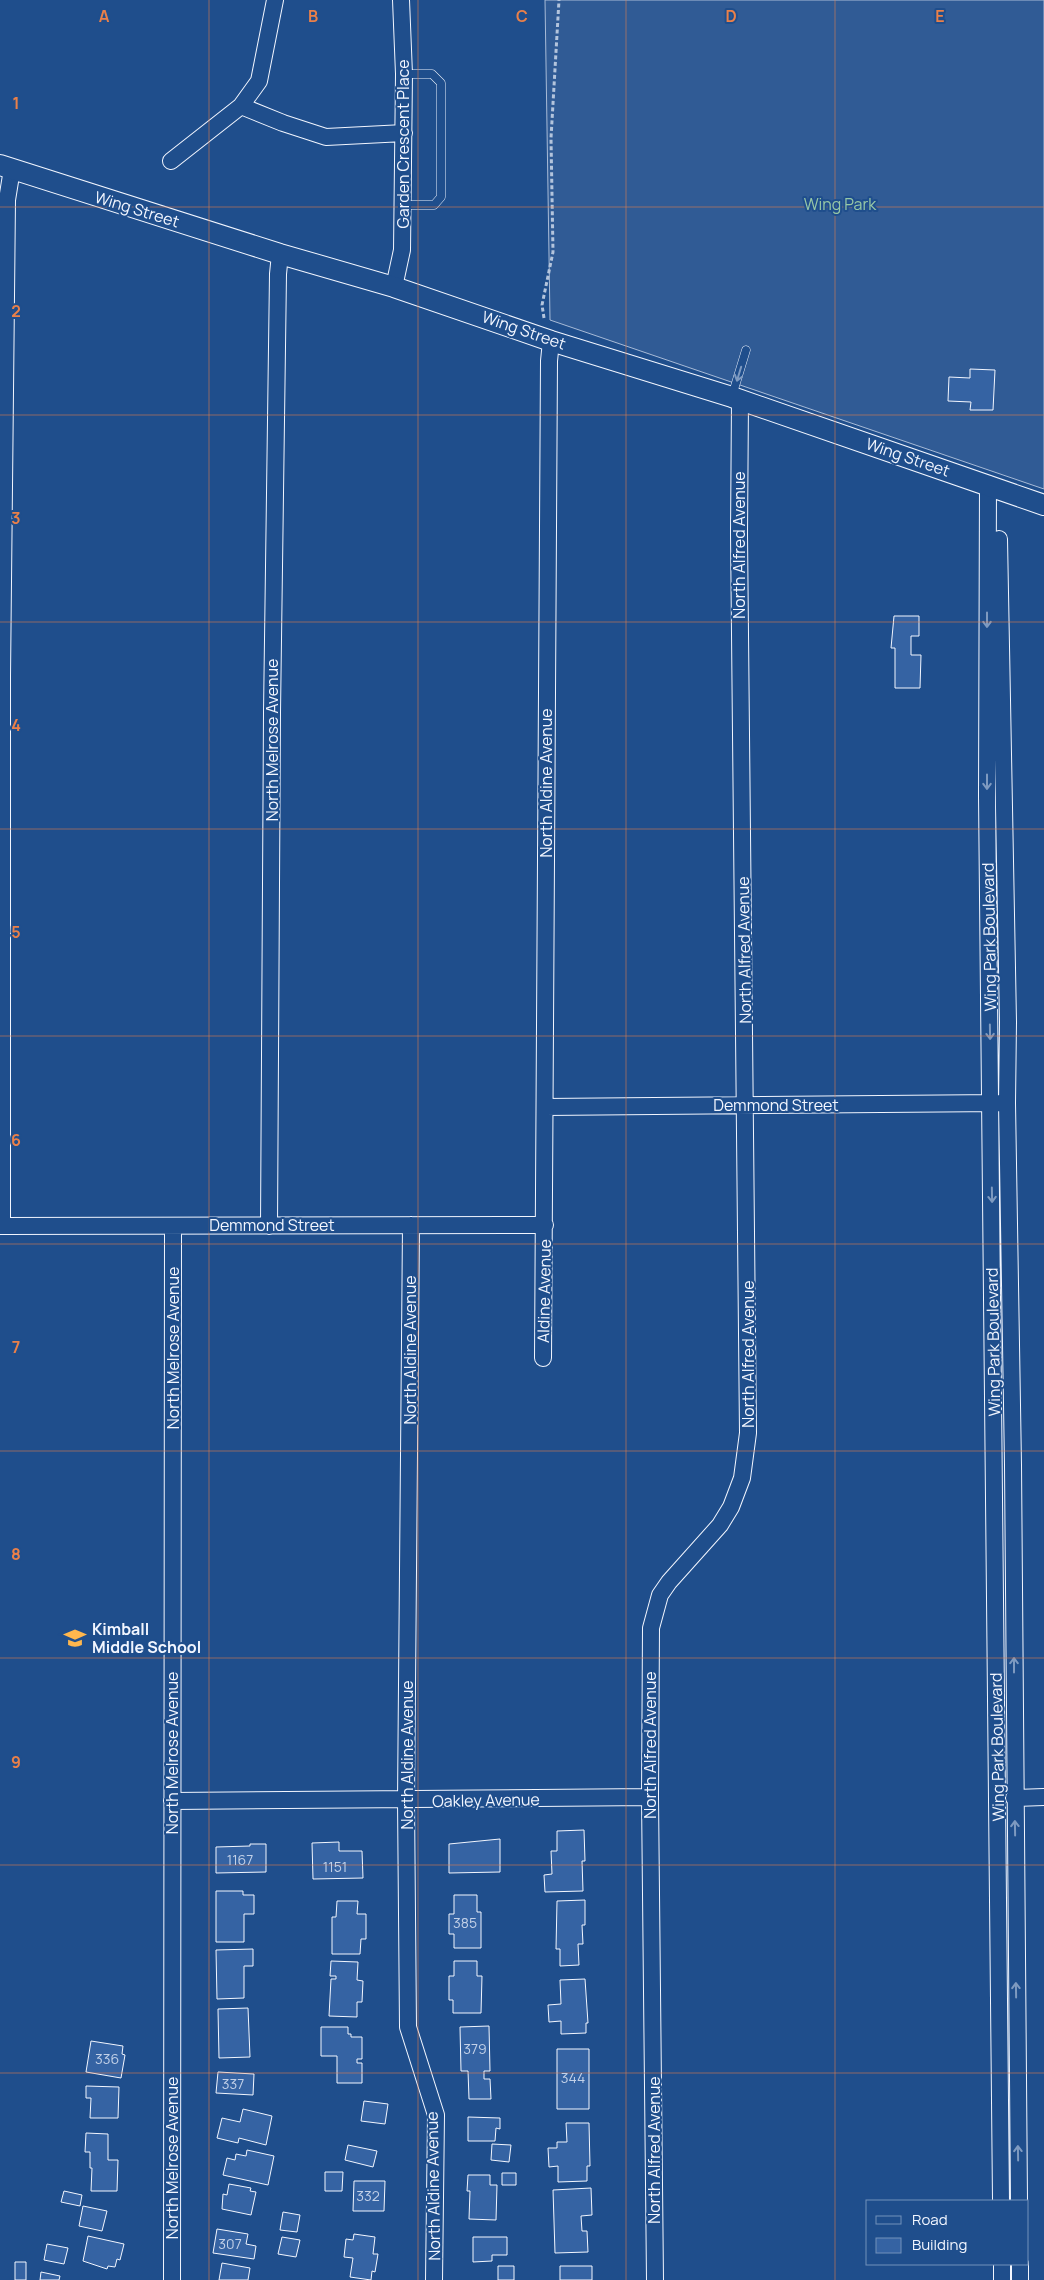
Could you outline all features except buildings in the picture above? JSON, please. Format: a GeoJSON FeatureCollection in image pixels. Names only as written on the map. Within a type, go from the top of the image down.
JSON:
{"type":"FeatureCollection","features":[{"type":"Feature","properties":{"kind":"street"},"geometry":{"type":"LineString","coordinates":[[171,161],[241,106],[259,81],[275,0]]}},
{"type":"Feature","properties":{"kind":"street","name":"Garden Crescent Place"},"geometry":{"type":"LineString","coordinates":[[394,287],[402,250],[404,74],[401,0]]}},
{"type":"Feature","properties":{"kind":"street"},"geometry":{"type":"LineString","coordinates":[[241,106],[283,123],[326,137],[404,133]]}},
{"type":"Feature","properties":{"kind":"street"},"geometry":{"type":"LineString","coordinates":[[1,1226],[2,668],[6,167]]}},
{"type":"Feature","properties":{"kind":"street","name":"Wing Street"},"geometry":{"type":"LineString","coordinates":[[6,167],[280,254],[394,287],[551,340],[736,398],[1044,505]]}},
{"type":"Feature","properties":{"kind":"street","name":"North Melrose Avenue"},"geometry":{"type":"LineString","coordinates":[[269,1226],[272,713],[278,274],[280,254]]}},
{"type":"Feature","properties":{"kind":"street","name":"North Aldine Avenue"},"geometry":{"type":"LineString","coordinates":[[544,1225],[547,606],[549,361],[551,340]]}},
{"type":"Feature","properties":{"kind":"street","name":"North Alfred Avenue"},"geometry":{"type":"LineString","coordinates":[[655,2280],[650,1797],[651,1628],[655,1608],[669,1582],[720,1525],[731,1507],[742,1478],[746,1456],[748,1258],[736,398]]}},
{"type":"Feature","properties":{"kind":"street","name":"Wing Park Boulevard"},"geometry":{"type":"LineString","coordinates":[[993,486],[1008,1022],[999,1103],[1001,2200]]}},
{"type":"Feature","properties":{"kind":"street","name":"Demmond Street"},"geometry":{"type":"LineString","coordinates":[[545,1107],[999,1103]]}},
{"type":"Feature","properties":{"kind":"street","name":"Wing Park Boulevard"},"geometry":{"type":"LineString","coordinates":[[999,1103],[1014,1563],[1014,1798],[1019,2200]]}},
{"type":"Feature","properties":{"kind":"street","name":"North Aldine Avenue"},"geometry":{"type":"LineString","coordinates":[[411,1225],[406,1801],[408,2027],[436,2115],[434,2280]]}},
{"type":"Feature","properties":{"kind":"street","name":"Demmond Street"},"geometry":{"type":"LineString","coordinates":[[1,1226],[544,1225]]}},
{"type":"Feature","properties":{"kind":"street","name":"Aldine Avenue"},"geometry":{"type":"LineString","coordinates":[[543,1358],[544,1225]]}},
{"type":"Feature","properties":{"kind":"street","name":"North Melrose Avenue"},"geometry":{"type":"LineString","coordinates":[[172,2280],[173,1226]]}},
{"type":"Feature","properties":{"kind":"street","name":"Oakley Avenue"},"geometry":{"type":"LineString","coordinates":[[172,1801],[406,1801],[650,1797]]}},
{"type":"Feature","properties":{"kind":"street"},"geometry":{"type":"LineString","coordinates":[[1014,1798],[1044,1797]]}},
{"type":"Feature","properties":{"kind":"street"},"geometry":{"type":"LineString","coordinates":[[1002,2265],[1002,2280]]}},
{"type":"Feature","properties":{"kind":"street"},"geometry":{"type":"LineString","coordinates":[[1020,2265],[1020,2280]]}},
{"type":"Feature","properties":{"kind":"lane"},"geometry":{"type":"LineString","coordinates":[[403,205],[434,205],[440,201],[441,197],[440,83],[432,74],[404,74]]}},
{"type":"Feature","properties":{"kind":"lane"},"geometry":{"type":"LineString","coordinates":[[736,398],[746,350]]}},
{"type":"Feature","properties":{"kind":"path"},"geometry":{"type":"LineString","coordinates":[[551,340],[541,312],[552,252],[550,138],[559,0]]}},
{"type":"Feature","properties":{"kind":"shaded area","name":"Wing Park"},"geometry":{"type":"Polygon","coordinates":[[[545,0],[1044,0],[1044,489],[550,320],[545,0]]]}},
{"type":"Feature","properties":{"kind":"place","name":"Kimball Middle School"},"geometry":{"type":"Point","coordinates":[75,1638]}}]}
